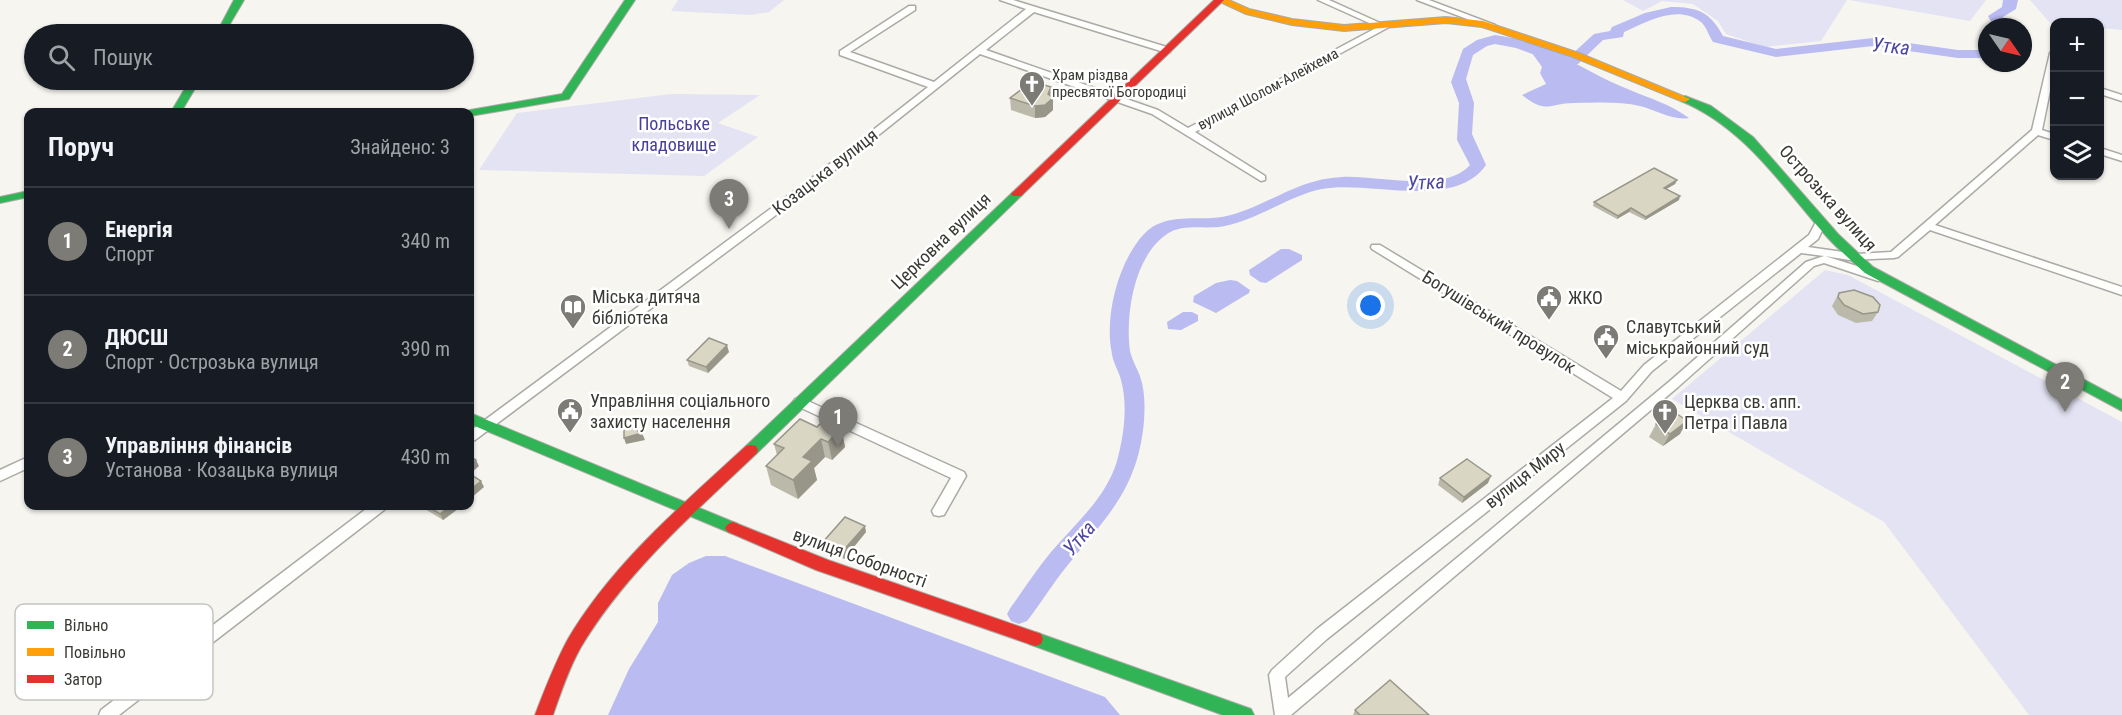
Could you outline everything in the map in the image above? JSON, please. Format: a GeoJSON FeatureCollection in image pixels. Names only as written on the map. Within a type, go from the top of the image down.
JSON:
{"type":"FeatureCollection","features":[{"type":"Feature","properties":{"kind":"main road"},"geometry":{"type":"LineString","coordinates":[[226,24],[239,0]]}},
{"type":"Feature","properties":{"kind":"main road"},"geometry":{"type":"LineString","coordinates":[[474,112],[565,97],[630,0]]}},
{"type":"Feature","properties":{"kind":"main road","name":"Острозька вулиця"},"geometry":{"type":"LineString","coordinates":[[1220,0],[1246,11],[1292,22],[1344,28],[1385,27],[1446,20],[1497,28],[1568,52],[1707,108],[1738,127],[1751,139],[1853,256],[1884,279],[2122,406]]}},
{"type":"Feature","properties":{"kind":"main road","name":"Церковна вулиця"},"geometry":{"type":"LineString","coordinates":[[544,715],[558,677],[580,634],[609,595],[688,509],[1220,0]]}},
{"type":"Feature","properties":{"kind":"main road"},"geometry":{"type":"LineString","coordinates":[[178,108],[189,90]]}},
{"type":"Feature","properties":{"kind":"main road"},"geometry":{"type":"LineString","coordinates":[[0,200],[24,195]]}},
{"type":"Feature","properties":{"kind":"main road","name":"вулиця Соборності"},"geometry":{"type":"LineString","coordinates":[[474,420],[822,565],[1162,682],[1245,715]]}},
{"type":"Feature","properties":{"kind":"street"},"geometry":{"type":"LineString","coordinates":[[1004,0],[1167,50]]}},
{"type":"Feature","properties":{"kind":"street"},"geometry":{"type":"LineString","coordinates":[[1322,0],[1385,27]]}},
{"type":"Feature","properties":{"kind":"street"},"geometry":{"type":"LineString","coordinates":[[1421,0],[1497,28]]}},
{"type":"Feature","properties":{"kind":"street"},"geometry":{"type":"LineString","coordinates":[[912,8],[843,52],[935,86]]}},
{"type":"Feature","properties":{"kind":"street","name":"Козацька вулиця"},"geometry":{"type":"LineString","coordinates":[[474,434],[804,189],[1032,9]]}},
{"type":"Feature","properties":{"kind":"street","name":"вулиця Шолом-Алейхема"},"geometry":{"type":"LineString","coordinates":[[980,51],[1155,112],[1188,132],[1385,27]]}},
{"type":"Feature","properties":{"kind":"street"},"geometry":{"type":"LineString","coordinates":[[1799,249],[1853,256],[1894,255],[2037,131],[2050,81]]}},
{"type":"Feature","properties":{"kind":"street"},"geometry":{"type":"LineString","coordinates":[[2104,93],[2122,98]]}},
{"type":"Feature","properties":{"kind":"street"},"geometry":{"type":"LineString","coordinates":[[2037,131],[2050,135]]}},
{"type":"Feature","properties":{"kind":"street"},"geometry":{"type":"LineString","coordinates":[[1188,132],[1261,178]]}},
{"type":"Feature","properties":{"kind":"street"},"geometry":{"type":"LineString","coordinates":[[2104,152],[2122,158]]}},
{"type":"Feature","properties":{"kind":"street","name":"вулиця Миру"},"geometry":{"type":"LineString","coordinates":[[1283,713],[1277,675],[1322,634],[1622,398],[1648,368],[1799,249],[1817,233],[1821,222]]}},
{"type":"Feature","properties":{"kind":"street"},"geometry":{"type":"LineString","coordinates":[[1929,226],[2122,291]]}},
{"type":"Feature","properties":{"kind":"street","name":"Богушівський провулок"},"geometry":{"type":"LineString","coordinates":[[1376,247],[1622,398]]}},
{"type":"Feature","properties":{"kind":"street","name":"вулиця Миру"},"geometry":{"type":"LineString","coordinates":[[1283,713],[1674,384],[1810,264],[1824,259],[1853,256]]}},
{"type":"Feature","properties":{"kind":"street"},"geometry":{"type":"LineString","coordinates":[[1824,259],[1884,279]]}},
{"type":"Feature","properties":{"kind":"street"},"geometry":{"type":"LineString","coordinates":[[799,402],[959,476],[939,511]]}},
{"type":"Feature","properties":{"kind":"street"},"geometry":{"type":"LineString","coordinates":[[0,476],[24,464]]}},
{"type":"Feature","properties":{"kind":"street"},"geometry":{"type":"LineString","coordinates":[[213,634],[374,510]]}},
{"type":"Feature","properties":{"kind":"street"},"geometry":{"type":"LineString","coordinates":[[107,715],[127,700]]}},
{"type":"Feature","properties":{"kind":"green space"},"geometry":{"type":"Polygon","coordinates":[[[678,0],[784,0],[769,12],[751,15],[671,11],[678,0]]]}},
{"type":"Feature","properties":{"kind":"green space"},"geometry":{"type":"Polygon","coordinates":[[[1623,0],[1847,0],[1821,41],[1764,47],[1726,34],[1718,21],[1693,4],[1662,1],[1643,11],[1623,0]]]}},
{"type":"Feature","properties":{"kind":"green space"},"geometry":{"type":"Polygon","coordinates":[[[1849,0],[1986,0],[1970,21],[1849,0]]]}},
{"type":"Feature","properties":{"kind":"green space"},"geometry":{"type":"Polygon","coordinates":[[[2030,0],[2122,0],[2122,30],[2104,28],[2104,18],[2050,18],[2050,23],[2030,0]]]}},
{"type":"Feature","properties":{"kind":"green space","name":"Польське кладовище"},"geometry":{"type":"Polygon","coordinates":[[[671,94],[760,95],[718,123],[758,137],[704,176],[479,170],[517,113],[671,94]]]}},
{"type":"Feature","properties":{"kind":"green space"},"geometry":{"type":"Polygon","coordinates":[[[1825,270],[1848,275],[2122,422],[2122,715],[2029,715],[1884,522],[1672,399],[1825,270]]]}},
{"type":"Feature","properties":{"kind":"water"},"geometry":{"type":"Polygon","coordinates":[[[1545,50],[1619,86],[1668,105],[1689,118],[1671,117],[1624,103],[1537,105],[1522,95],[1546,84],[1540,73],[1542,67],[1532,53],[1545,50]]]}},
{"type":"Feature","properties":{"kind":"water"},"geometry":{"type":"Polygon","coordinates":[[[1281,249],[1289,249],[1302,255],[1302,260],[1266,283],[1250,275],[1249,270],[1281,249]]]}},
{"type":"Feature","properties":{"kind":"water"},"geometry":{"type":"Polygon","coordinates":[[[1237,281],[1250,290],[1249,293],[1216,313],[1193,302],[1194,296],[1216,283],[1237,281]]]}},
{"type":"Feature","properties":{"kind":"water"},"geometry":{"type":"Polygon","coordinates":[[[1183,312],[1198,315],[1198,321],[1181,330],[1168,329],[1167,322],[1183,312]]]}},
{"type":"Feature","properties":{"kind":"water"},"geometry":{"type":"Polygon","coordinates":[[[706,556],[725,556],[1105,697],[1120,715],[608,715],[629,669],[658,622],[658,603],[672,575],[689,563],[706,556]]]}},
{"type":"Feature","properties":{"kind":"building"},"geometry":{"type":"Polygon","coordinates":[[[1041,84],[1051,87],[1048,94],[1053,98],[1045,105],[1035,106],[1010,98],[1022,89],[1032,89],[1041,84]]]}},
{"type":"Feature","properties":{"kind":"building"},"geometry":{"type":"Polygon","coordinates":[[[1654,168],[1677,180],[1664,188],[1680,196],[1646,217],[1631,208],[1618,216],[1594,202],[1654,168]]]}},
{"type":"Feature","properties":{"kind":"building"},"geometry":{"type":"Polygon","coordinates":[[[1854,290],[1873,297],[1880,305],[1878,312],[1863,314],[1844,305],[1838,297],[1839,293],[1854,290]]]}},
{"type":"Feature","properties":{"kind":"building"},"geometry":{"type":"Polygon","coordinates":[[[709,338],[727,345],[706,367],[687,360],[709,338]]]}},
{"type":"Feature","properties":{"kind":"building"},"geometry":{"type":"Polygon","coordinates":[[[1673,411],[1687,421],[1670,434],[1656,424],[1673,411]]]}},
{"type":"Feature","properties":{"kind":"building"},"geometry":{"type":"Polygon","coordinates":[[[800,419],[817,427],[824,420],[841,428],[828,442],[821,439],[803,457],[812,461],[793,480],[766,466],[784,448],[774,444],[800,419]]]}},
{"type":"Feature","properties":{"kind":"building"},"geometry":{"type":"Polygon","coordinates":[[[629,426],[642,433],[624,438],[624,429],[629,426]]]}},
{"type":"Feature","properties":{"kind":"building"},"geometry":{"type":"Polygon","coordinates":[[[1467,459],[1491,476],[1464,497],[1440,478],[1467,459]]]}},
{"type":"Feature","properties":{"kind":"building"},"geometry":{"type":"Polygon","coordinates":[[[474,477],[481,481],[474,487],[474,477]]]}},
{"type":"Feature","properties":{"kind":"building"},"geometry":{"type":"Polygon","coordinates":[[[434,510],[445,510],[440,514],[434,510]]]}},
{"type":"Feature","properties":{"kind":"building"},"geometry":{"type":"Polygon","coordinates":[[[845,517],[865,526],[842,552],[822,543],[845,517]]]}},
{"type":"Feature","properties":{"kind":"building"},"geometry":{"type":"Polygon","coordinates":[[[1390,680],[1429,715],[1360,715],[1355,710],[1390,680]]]}},
{"type":"Feature","properties":{"kind":"waterway","name":"Утка"},"geometry":{"type":"LineString","coordinates":[[1996,18],[1995,16],[2009,9],[2011,0]]}},
{"type":"Feature","properties":{"kind":"waterway","name":"Утка"},"geometry":{"type":"LineString","coordinates":[[1019,614],[1059,559],[1104,507],[1121,478],[1132,442],[1134,391],[1121,353],[1120,322],[1133,267],[1141,251],[1162,229],[1176,225],[1213,223],[1234,219],[1305,188],[1318,185],[1360,182],[1417,186],[1464,178],[1478,165],[1465,140],[1463,129],[1467,103],[1458,79],[1469,51],[1482,43],[1495,40],[1508,41],[1547,56],[1573,61],[1599,37],[1618,34],[1617,30],[1660,12],[1682,11],[1694,13],[1706,19],[1718,39],[1769,52],[1800,52],[1873,42],[1978,55]]}},
{"type":"Feature","properties":{"kind":"traffic: fast"},"geometry":{"type":"LineString","coordinates":[[226,24],[239,0]]}},
{"type":"Feature","properties":{"kind":"traffic: fast"},"geometry":{"type":"LineString","coordinates":[[474,112],[565,97],[630,0]]}},
{"type":"Feature","properties":{"kind":"traffic: fast"},"geometry":{"type":"LineString","coordinates":[[178,108],[189,90]]}},
{"type":"Feature","properties":{"kind":"traffic: fast"},"geometry":{"type":"LineString","coordinates":[[1685,99],[1707,108],[1749,139],[1834,237],[1869,270],[2122,406]]}},
{"type":"Feature","properties":{"kind":"traffic: fast"},"geometry":{"type":"LineString","coordinates":[[751,450],[1017,194]]}},
{"type":"Feature","properties":{"kind":"traffic: fast"},"geometry":{"type":"LineString","coordinates":[[0,200],[24,195]]}},
{"type":"Feature","properties":{"kind":"traffic: fast"},"geometry":{"type":"LineString","coordinates":[[474,420],[733,528]]}},
{"type":"Feature","properties":{"kind":"traffic: fast"},"geometry":{"type":"LineString","coordinates":[[1035,639],[1245,715]]}},
{"type":"Feature","properties":{"kind":"traffic: slow"},"geometry":{"type":"LineString","coordinates":[[1221,0],[1246,11],[1292,22],[1344,28],[1446,20],[1483,24],[1576,55],[1685,99]]}},
{"type":"Feature","properties":{"kind":"traffic: jam"},"geometry":{"type":"LineString","coordinates":[[1017,194],[1219,0]]}},
{"type":"Feature","properties":{"kind":"traffic: jam"},"geometry":{"type":"LineString","coordinates":[[544,715],[575,643],[612,590],[656,540],[751,450]]}},
{"type":"Feature","properties":{"kind":"traffic: jam"},"geometry":{"type":"LineString","coordinates":[[733,528],[822,565],[1035,639]]}},
{"type":"Feature","properties":{"kind":"place","name":"Храм різдва пресвятої Богородиці"},"geometry":{"type":"Point","coordinates":[1032,107]}},
{"type":"Feature","properties":{"kind":"place","name":"Управління фінансів"},"geometry":{"type":"Point","coordinates":[729,229]}},
{"type":"Feature","properties":{"kind":"place","name":"ЖКО"},"geometry":{"type":"Point","coordinates":[1549,321]}},
{"type":"Feature","properties":{"kind":"place","name":"Міська дитяча бібліотека"},"geometry":{"type":"Point","coordinates":[573,330]}},
{"type":"Feature","properties":{"kind":"place","name":"Славутський міськрайонний суд"},"geometry":{"type":"Point","coordinates":[1606,360]}},
{"type":"Feature","properties":{"kind":"place","name":"ДЮСШ"},"geometry":{"type":"Point","coordinates":[2065,412]}},
{"type":"Feature","properties":{"kind":"place","name":"Управління соціального захисту населення"},"geometry":{"type":"Point","coordinates":[570,434]}},
{"type":"Feature","properties":{"kind":"place","name":"Церква св. апп. Петра і Павла"},"geometry":{"type":"Point","coordinates":[1665,435]}},
{"type":"Feature","properties":{"kind":"place","name":"Енергія"},"geometry":{"type":"Point","coordinates":[838,447]}}]}
